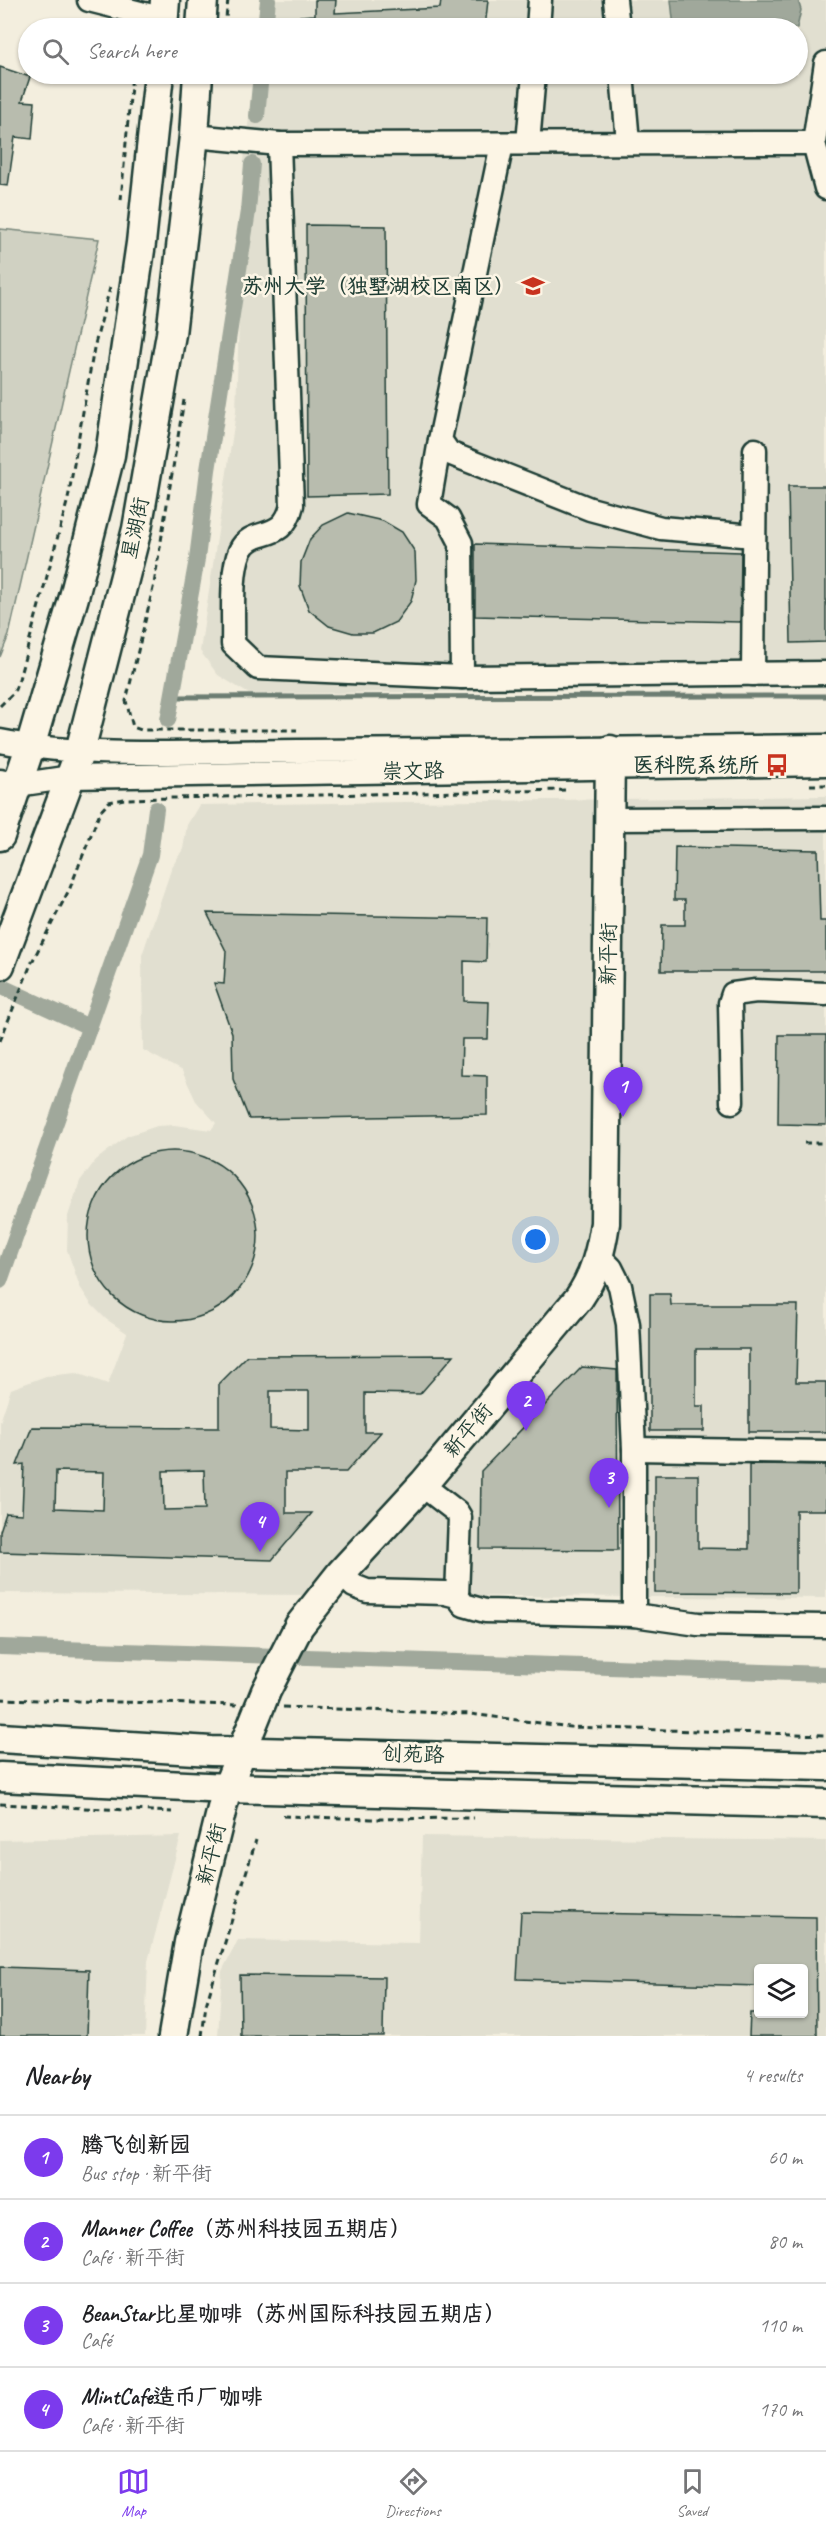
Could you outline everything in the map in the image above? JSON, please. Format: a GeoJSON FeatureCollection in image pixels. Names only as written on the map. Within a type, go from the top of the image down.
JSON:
{"type":"FeatureCollection","features":[{"type":"Feature","properties":{"kind":"main road"},"geometry":{"type":"LineString","coordinates":[[202,18],[203,0]]}},
{"type":"Feature","properties":{"kind":"main road","name":"星湖街"},"geometry":{"type":"LineString","coordinates":[[0,836],[9,783],[30,747],[74,597],[110,455],[140,254],[158,84]]}},
{"type":"Feature","properties":{"kind":"main road","name":"星湖街"},"geometry":{"type":"LineString","coordinates":[[1,963],[76,764],[137,529],[171,334],[194,136],[197,84]]}},
{"type":"Feature","properties":{"kind":"main road","name":"新平街"},"geometry":{"type":"LineString","coordinates":[[173,2036],[189,1942],[227,1788],[240,1750],[263,1698],[299,1626],[341,1573],[422,1485],[579,1298],[589,1284],[599,1256],[605,1223],[609,758]]}},
{"type":"Feature","properties":{"kind":"main road","name":"创苑路"},"geometry":{"type":"LineString","coordinates":[[0,1738],[240,1750],[826,1766]]}},
{"type":"Feature","properties":{"kind":"main road","name":"创苑路"},"geometry":{"type":"LineString","coordinates":[[0,1777],[227,1788],[826,1804]]}},
{"type":"Feature","properties":{"kind":"street"},"geometry":{"type":"LineString","coordinates":[[89,0],[164,16]]}},
{"type":"Feature","properties":{"kind":"street"},"geometry":{"type":"LineString","coordinates":[[539,18],[540,0]]}},
{"type":"Feature","properties":{"kind":"street"},"geometry":{"type":"LineString","coordinates":[[615,0],[617,18]]}},
{"type":"Feature","properties":{"kind":"street"},"geometry":{"type":"LineString","coordinates":[[826,63],[814,143],[826,188]]}},
{"type":"Feature","properties":{"kind":"street"},"geometry":{"type":"LineString","coordinates":[[528,143],[533,84]]}},
{"type":"Feature","properties":{"kind":"street"},"geometry":{"type":"LineString","coordinates":[[623,84],[628,142]]}},
{"type":"Feature","properties":{"kind":"street"},"geometry":{"type":"LineString","coordinates":[[194,136],[279,144],[814,143]]}},
{"type":"Feature","properties":{"kind":"street"},"geometry":{"type":"LineString","coordinates":[[279,144],[292,505],[288,521],[276,530],[249,539],[241,550],[236,569],[233,644],[258,668],[462,676],[826,673]]}},
{"type":"Feature","properties":{"kind":"street"},"geometry":{"type":"LineString","coordinates":[[462,676],[461,543],[448,518],[429,504],[502,144]]}},
{"type":"Feature","properties":{"kind":"street"},"geometry":{"type":"LineString","coordinates":[[440,441],[449,453],[590,509],[661,528],[754,536]]}},
{"type":"Feature","properties":{"kind":"street"},"geometry":{"type":"LineString","coordinates":[[753,674],[755,450]]}},
{"type":"Feature","properties":{"kind":"street","name":"崇文路"},"geometry":{"type":"LineString","coordinates":[[0,741],[30,747],[76,764],[134,776],[218,775],[826,746]]}},
{"type":"Feature","properties":{"kind":"street","name":"崇文路"},"geometry":{"type":"LineString","coordinates":[[9,783],[76,764],[144,751],[609,758],[826,764]]}},
{"type":"Feature","properties":{"kind":"street"},"geometry":{"type":"LineString","coordinates":[[609,819],[826,818]]}},
{"type":"Feature","properties":{"kind":"street"},"geometry":{"type":"LineString","coordinates":[[732,1102],[730,1003],[734,994],[756,991],[826,994]]}},
{"type":"Feature","properties":{"kind":"street"},"geometry":{"type":"LineString","coordinates":[[599,1256],[610,1268],[625,1298],[634,1449],[634,1616]]}},
{"type":"Feature","properties":{"kind":"street"},"geometry":{"type":"LineString","coordinates":[[634,1449],[826,1452]]}},
{"type":"Feature","properties":{"kind":"street"},"geometry":{"type":"LineString","coordinates":[[422,1485],[457,1512],[460,1517],[457,1596]]}},
{"type":"Feature","properties":{"kind":"street"},"geometry":{"type":"LineString","coordinates":[[341,1573],[354,1586],[367,1591],[445,1593],[457,1596],[464,1605],[484,1611],[634,1616],[698,1624],[826,1626]]}},
{"type":"Feature","properties":{"kind":"path"},"geometry":{"type":"LineString","coordinates":[[226,18],[228,0]]}},
{"type":"Feature","properties":{"kind":"path"},"geometry":{"type":"LineString","coordinates":[[121,210],[131,84]]}},
{"type":"Feature","properties":{"kind":"path"},"geometry":{"type":"LineString","coordinates":[[0,706],[14,692],[19,679],[68,499],[94,348],[112,276]]}},
{"type":"Feature","properties":{"kind":"path"},"geometry":{"type":"LineString","coordinates":[[0,1041],[31,964],[70,888],[100,812],[109,802],[124,799],[568,789]]}},
{"type":"Feature","properties":{"kind":"path"},"geometry":{"type":"LineString","coordinates":[[804,1143],[826,1143]]}},
{"type":"Feature","properties":{"kind":"path"},"geometry":{"type":"LineString","coordinates":[[0,1699],[263,1698],[471,1714],[570,1727],[826,1735]]}},
{"type":"Feature","properties":{"kind":"path"},"geometry":{"type":"LineString","coordinates":[[0,1804],[172,1812]]}},
{"type":"Feature","properties":{"kind":"path"},"geometry":{"type":"LineString","coordinates":[[202,2036],[206,2006],[256,1840]]}},
{"type":"Feature","properties":{"kind":"shaded area","name":"苏州大学（独墅湖校区南区）"},"geometry":{"type":"Polygon","coordinates":[[[263,0],[826,0],[826,687],[249,694],[218,675],[200,651],[236,412],[244,161],[253,84],[808,84],[808,18],[260,18],[263,0]]]}},
{"type":"Feature","properties":{"kind":"shaded area"},"geometry":{"type":"Polygon","coordinates":[[[671,0],[798,0],[801,10],[799,18],[673,18],[671,0]]]}},
{"type":"Feature","properties":{"kind":"shaded area"},"geometry":{"type":"Polygon","coordinates":[[[0,229],[99,239],[9,635],[0,657],[0,229]]]}},
{"type":"Feature","properties":{"kind":"shaded area"},"geometry":{"type":"Polygon","coordinates":[[[826,796],[826,1598],[0,1593],[0,1422],[11,1389],[46,1376],[76,1373],[108,1384],[127,1333],[106,1319],[91,1304],[80,1287],[67,1250],[68,1216],[80,1181],[96,1160],[127,1136],[157,1126],[174,1125],[211,1130],[216,1123],[196,1101],[182,1071],[143,1050],[142,955],[172,867],[183,849],[187,825],[199,805],[826,796]]]}},
{"type":"Feature","properties":{"kind":"shaded area"},"geometry":{"type":"Polygon","coordinates":[[[181,1836],[148,1961],[145,2036],[0,2036],[0,1840],[181,1836]]]}},
{"type":"Feature","properties":{"kind":"shaded area"},"geometry":{"type":"Polygon","coordinates":[[[422,1836],[826,1841],[826,2036],[218,2036],[222,1971],[238,1940],[419,1943],[422,1836]]]}},
{"type":"Feature","properties":{"kind":"building"},"geometry":{"type":"Polygon","coordinates":[[[315,0],[336,0],[335,13],[440,8],[441,0],[488,0],[486,18],[300,18],[300,16],[315,15],[315,0]]]}},
{"type":"Feature","properties":{"kind":"building"},"geometry":{"type":"Polygon","coordinates":[[[0,67],[18,73],[18,84],[28,84],[22,101],[35,102],[32,139],[15,137],[8,186],[0,185],[0,67]]]}},
{"type":"Feature","properties":{"kind":"building"},"geometry":{"type":"Polygon","coordinates":[[[306,225],[386,226],[388,494],[307,496],[306,225]]]}},
{"type":"Feature","properties":{"kind":"building"},"geometry":{"type":"Polygon","coordinates":[[[788,486],[826,486],[826,642],[791,643],[788,486]]]}},
{"type":"Feature","properties":{"kind":"building"},"geometry":{"type":"Polygon","coordinates":[[[348,513],[383,521],[402,532],[415,552],[416,580],[411,601],[396,622],[373,633],[353,633],[329,626],[309,610],[300,586],[301,562],[310,539],[323,525],[348,513]]]}},
{"type":"Feature","properties":{"kind":"building"},"geometry":{"type":"Polygon","coordinates":[[[475,544],[741,552],[740,622],[475,616],[475,544]]]}},
{"type":"Feature","properties":{"kind":"building"},"geometry":{"type":"Polygon","coordinates":[[[675,847],[818,850],[820,921],[826,921],[826,971],[661,971],[662,925],[685,925],[685,900],[674,900],[675,847]]]}},
{"type":"Feature","properties":{"kind":"building"},"geometry":{"type":"Polygon","coordinates":[[[207,913],[487,918],[486,962],[464,961],[464,1001],[489,1002],[488,1039],[462,1039],[461,1075],[487,1076],[487,1115],[249,1119],[233,1079],[232,1033],[214,983],[224,984],[226,951],[207,913]]]}},
{"type":"Feature","properties":{"kind":"building"},"geometry":{"type":"Polygon","coordinates":[[[779,1035],[826,1035],[826,1125],[778,1124],[779,1035]]]}},
{"type":"Feature","properties":{"kind":"building"},"geometry":{"type":"Polygon","coordinates":[[[173,1151],[190,1152],[206,1157],[233,1176],[252,1203],[257,1219],[257,1253],[252,1269],[233,1296],[206,1315],[190,1320],[173,1321],[156,1320],[140,1315],[113,1296],[94,1269],[89,1253],[88,1236],[89,1219],[94,1203],[113,1176],[140,1157],[156,1152],[173,1151]]]}},
{"type":"Feature","properties":{"kind":"building"},"geometry":{"type":"Polygon","coordinates":[[[650,1294],[670,1294],[671,1305],[798,1305],[796,1382],[826,1382],[826,1432],[749,1432],[749,1349],[696,1349],[696,1406],[704,1406],[704,1431],[650,1431],[650,1294]]]}},
{"type":"Feature","properties":{"kind":"building"},"geometry":{"type":"Polygon","coordinates":[[[454,1355],[420,1394],[365,1393],[365,1432],[381,1432],[346,1472],[286,1472],[286,1513],[312,1513],[272,1560],[0,1552],[0,1531],[6,1513],[22,1514],[24,1464],[17,1465],[32,1427],[219,1428],[219,1384],[247,1356],[454,1355]],[[270,1391],[270,1429],[309,1430],[309,1391],[270,1391]],[[204,1470],[163,1471],[164,1510],[205,1509],[204,1470]],[[56,1471],[55,1508],[103,1510],[104,1472],[56,1471]]]}},
{"type":"Feature","properties":{"kind":"building"},"geometry":{"type":"Polygon","coordinates":[[[582,1367],[617,1370],[618,1550],[480,1549],[481,1471],[582,1367]]]}},
{"type":"Feature","properties":{"kind":"building"},"geometry":{"type":"Polygon","coordinates":[[[749,1464],[826,1465],[826,1510],[796,1510],[796,1593],[655,1592],[655,1475],[698,1475],[698,1548],[749,1549],[749,1464]]]}},
{"type":"Feature","properties":{"kind":"building"},"geometry":{"type":"Polygon","coordinates":[[[521,1912],[816,1917],[817,2036],[749,2036],[750,2013],[754,2013],[754,2018],[808,2018],[808,1964],[754,1964],[754,1986],[517,1979],[521,1912]]]}},
{"type":"Feature","properties":{"kind":"building"},"geometry":{"type":"Polygon","coordinates":[[[0,1967],[89,1970],[87,2036],[0,2036],[0,1967]]]}},
{"type":"Feature","properties":{"kind":"building"},"geometry":{"type":"Polygon","coordinates":[[[240,1975],[384,1977],[383,2036],[241,2036],[240,1975]]]}},
{"type":"Feature","properties":{"kind":"waterway"},"geometry":{"type":"LineString","coordinates":[[266,18],[268,0]]}},
{"type":"Feature","properties":{"kind":"waterway"},"geometry":{"type":"LineString","coordinates":[[257,116],[260,84]]}},
{"type":"Feature","properties":{"kind":"waterway"},"geometry":{"type":"LineString","coordinates":[[168,720],[197,559],[208,470],[248,211],[252,164]]}},
{"type":"Feature","properties":{"kind":"waterway"},"geometry":{"type":"LineString","coordinates":[[171,697],[826,696]]}},
{"type":"Feature","properties":{"kind":"waterway"},"geometry":{"type":"LineString","coordinates":[[0,1281],[150,855],[156,809]]}},
{"type":"Feature","properties":{"kind":"waterway"},"geometry":{"type":"LineString","coordinates":[[0,986],[89,1027]]}},
{"type":"Feature","properties":{"kind":"waterway"},"geometry":{"type":"LineString","coordinates":[[0,1647],[826,1674]]}},
{"type":"Feature","properties":{"kind":"place","name":"苏州大学（独墅湖校区南区）"},"geometry":{"type":"Point","coordinates":[533,286]}},
{"type":"Feature","properties":{"kind":"place","name":"医科院系统所"},"geometry":{"type":"Point","coordinates":[777,765]}},
{"type":"Feature","properties":{"kind":"place","name":"腾飞创新园"},"geometry":{"type":"Point","coordinates":[623,1117]}},
{"type":"Feature","properties":{"kind":"place","name":"Manner Coffee（苏州科技园五期店）"},"geometry":{"type":"Point","coordinates":[526,1431]}},
{"type":"Feature","properties":{"kind":"place","name":"BeanStar比星咖啡（苏州国际科技园五期店）"},"geometry":{"type":"Point","coordinates":[609,1508]}},
{"type":"Feature","properties":{"kind":"place","name":"MintCafe造币厂咖啡"},"geometry":{"type":"Point","coordinates":[260,1552]}}]}
